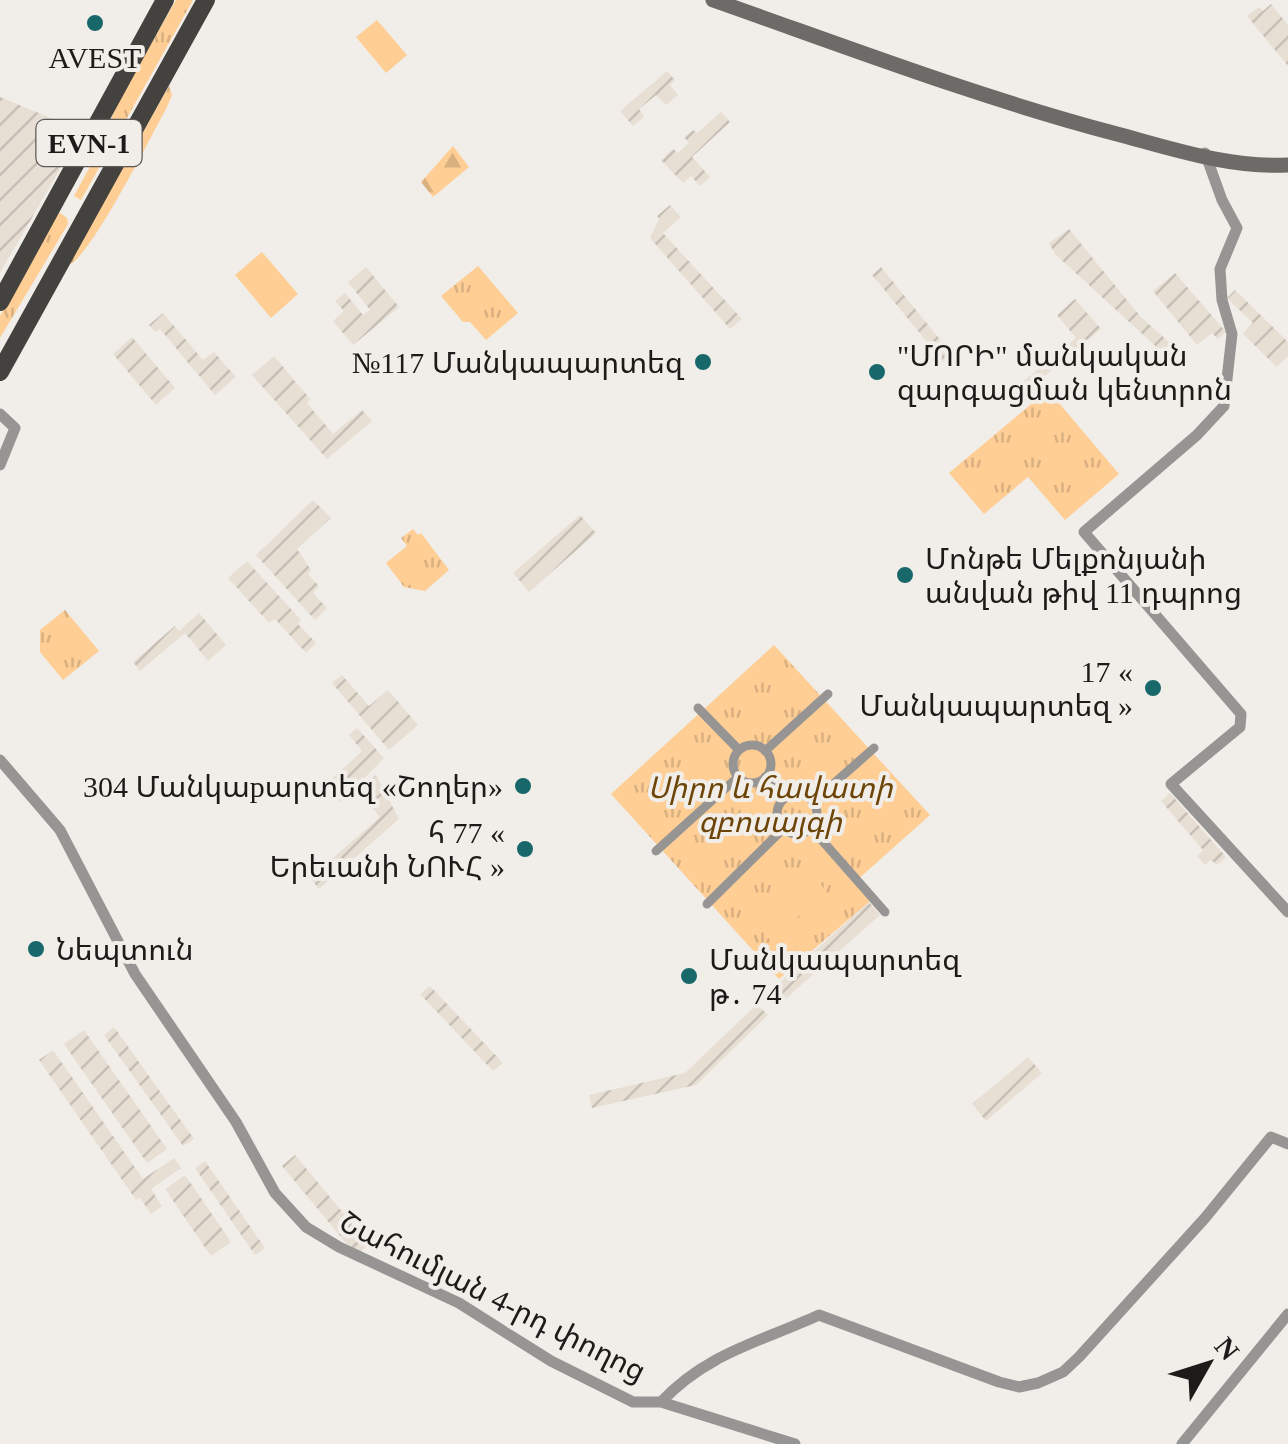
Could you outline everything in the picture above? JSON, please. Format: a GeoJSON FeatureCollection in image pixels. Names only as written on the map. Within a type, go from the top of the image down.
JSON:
{"type":"FeatureCollection","features":[{"type":"Feature","properties":{"kind":"highway","name":"EVN-1"},"geometry":{"type":"LineString","coordinates":[[0,302],[164,0]]}},
{"type":"Feature","properties":{"kind":"highway","name":"EVN-1"},"geometry":{"type":"LineString","coordinates":[[0,372],[206,0]]}},
{"type":"Feature","properties":{"kind":"highway"},"geometry":{"type":"LineString","coordinates":[[86,214],[65,203],[88,160],[88,144]]}},
{"type":"Feature","properties":{"kind":"main road"},"geometry":{"type":"LineString","coordinates":[[713,0],[1017,106],[1206,155],[1266,166],[1288,162]]}},
{"type":"Feature","properties":{"kind":"main road"},"geometry":{"type":"LineString","coordinates":[[738,0],[1030,105],[1206,155]]}},
{"type":"Feature","properties":{"kind":"street"},"geometry":{"type":"LineString","coordinates":[[1206,155],[1237,228],[1220,269],[1222,300],[1232,334],[1224,406],[1197,435],[1084,532],[1241,714],[1240,727],[1171,784],[1288,912]]}},
{"type":"Feature","properties":{"kind":"street"},"geometry":{"type":"LineString","coordinates":[[0,414],[15,428],[0,466]]}},
{"type":"Feature","properties":{"kind":"street"},"geometry":{"type":"LineString","coordinates":[[766,751],[828,694]]}},
{"type":"Feature","properties":{"kind":"street"},"geometry":{"type":"LineString","coordinates":[[698,708],[738,750]]}},
{"type":"Feature","properties":{"kind":"street"},"geometry":{"type":"LineString","coordinates":[[752,745],[766,751],[770,764],[765,778],[751,783],[738,777],[732,764],[738,750],[752,745]]}},
{"type":"Feature","properties":{"kind":"street"},"geometry":{"type":"LineString","coordinates":[[814,801],[874,748]]}},
{"type":"Feature","properties":{"kind":"street","name":"Շահումյան 4-րդ փողոց"},"geometry":{"type":"LineString","coordinates":[[0,760],[60,830],[135,974],[236,1122],[275,1192],[306,1226],[339,1247],[459,1303],[552,1361],[633,1402],[661,1402],[794,1444]]}},
{"type":"Feature","properties":{"kind":"street"},"geometry":{"type":"LineString","coordinates":[[656,851],[738,777]]}},
{"type":"Feature","properties":{"kind":"street"},"geometry":{"type":"LineString","coordinates":[[765,778],[783,798]]}},
{"type":"Feature","properties":{"kind":"street"},"geometry":{"type":"LineString","coordinates":[[799,793],[814,801],[818,816],[812,828],[797,834],[783,828],[776,814],[783,798],[799,793]]}},
{"type":"Feature","properties":{"kind":"street"},"geometry":{"type":"LineString","coordinates":[[706,904],[783,828]]}},
{"type":"Feature","properties":{"kind":"street"},"geometry":{"type":"LineString","coordinates":[[812,828],[884,912]]}},
{"type":"Feature","properties":{"kind":"street"},"geometry":{"type":"LineString","coordinates":[[661,1402],[684,1377],[708,1362],[819,1315],[1000,1382],[1020,1387],[1038,1383],[1063,1372],[1103,1334],[1271,1138],[1288,1144]]}},
{"type":"Feature","properties":{"kind":"street"},"geometry":{"type":"LineString","coordinates":[[1182,1444],[1288,1314]]}},
{"type":"Feature","properties":{"kind":"shaded area"},"geometry":{"type":"Polygon","coordinates":[[[1271,4],[1288,25],[1288,66],[1247,16],[1271,4]]]}},
{"type":"Feature","properties":{"kind":"shaded area"},"geometry":{"type":"Polygon","coordinates":[[[667,71],[675,80],[670,85],[678,95],[666,105],[656,95],[639,109],[644,117],[633,126],[620,111],[667,71]]]}},
{"type":"Feature","properties":{"kind":"shaded area"},"geometry":{"type":"Polygon","coordinates":[[[0,97],[82,131],[0,273],[0,97]]]}},
{"type":"Feature","properties":{"kind":"shaded area"},"geometry":{"type":"Polygon","coordinates":[[[721,112],[730,122],[692,157],[710,177],[700,186],[691,176],[683,183],[661,160],[673,149],[678,153],[689,143],[684,137],[693,130],[697,133],[721,112]]]}},
{"type":"Feature","properties":{"kind":"shaded area"},"geometry":{"type":"Polygon","coordinates":[[[670,205],[681,217],[663,233],[742,319],[730,329],[650,238],[657,216],[670,205]]]}},
{"type":"Feature","properties":{"kind":"shaded area"},"geometry":{"type":"Polygon","coordinates":[[[1069,229],[1140,316],[1182,354],[1174,363],[1055,254],[1049,243],[1069,229]]]}},
{"type":"Feature","properties":{"kind":"shaded area"},"geometry":{"type":"Polygon","coordinates":[[[366,267],[399,307],[353,345],[333,321],[344,311],[335,301],[345,293],[363,315],[370,310],[348,282],[366,267]]]}},
{"type":"Feature","properties":{"kind":"shaded area"},"geometry":{"type":"Polygon","coordinates":[[[881,267],[955,358],[946,365],[872,275],[881,267]]]}},
{"type":"Feature","properties":{"kind":"shaded area"},"geometry":{"type":"Polygon","coordinates":[[[1175,273],[1226,332],[1218,339],[1212,333],[1197,345],[1153,291],[1175,273]]]}},
{"type":"Feature","properties":{"kind":"shaded area"},"geometry":{"type":"Polygon","coordinates":[[[1235,290],[1288,342],[1288,356],[1277,367],[1243,334],[1253,323],[1227,298],[1235,290]]]}},
{"type":"Feature","properties":{"kind":"shaded area"},"geometry":{"type":"Polygon","coordinates":[[[1075,299],[1101,329],[1008,407],[1002,399],[1076,338],[1057,315],[1075,299]]]}},
{"type":"Feature","properties":{"kind":"shaded area"},"geometry":{"type":"Polygon","coordinates":[[[163,313],[203,360],[214,352],[236,377],[215,395],[160,329],[155,332],[149,325],[163,313]]]}},
{"type":"Feature","properties":{"kind":"shaded area"},"geometry":{"type":"Polygon","coordinates":[[[132,337],[175,388],[156,405],[113,354],[132,337]]]}},
{"type":"Feature","properties":{"kind":"shaded area"},"geometry":{"type":"Polygon","coordinates":[[[274,356],[333,434],[362,410],[372,421],[327,459],[252,375],[274,356]]]}},
{"type":"Feature","properties":{"kind":"shaded area"},"geometry":{"type":"Polygon","coordinates":[[[313,500],[331,518],[297,549],[311,570],[308,574],[319,586],[313,593],[327,608],[315,620],[256,555],[313,500]]]}},
{"type":"Feature","properties":{"kind":"shaded area"},"geometry":{"type":"Polygon","coordinates":[[[580,515],[596,533],[529,592],[513,573],[580,515]]]}},
{"type":"Feature","properties":{"kind":"shaded area"},"geometry":{"type":"Polygon","coordinates":[[[247,561],[301,620],[298,624],[316,643],[306,653],[275,619],[269,623],[228,578],[247,561]]]}},
{"type":"Feature","properties":{"kind":"shaded area"},"geometry":{"type":"Polygon","coordinates":[[[199,613],[226,645],[208,661],[185,633],[140,671],[133,662],[175,626],[179,631],[199,613]]]}},
{"type":"Feature","properties":{"kind":"shaded area"},"geometry":{"type":"Polygon","coordinates":[[[342,675],[369,706],[388,690],[418,725],[389,750],[332,683],[342,675]]]}},
{"type":"Feature","properties":{"kind":"shaded area"},"geometry":{"type":"Polygon","coordinates":[[[357,728],[384,758],[341,802],[325,785],[362,751],[349,735],[357,728]]]}},
{"type":"Feature","properties":{"kind":"shaded area"},"geometry":{"type":"Polygon","coordinates":[[[376,775],[399,819],[319,889],[310,878],[380,817],[358,791],[376,775]]]}},
{"type":"Feature","properties":{"kind":"shaded area"},"geometry":{"type":"Polygon","coordinates":[[[1170,793],[1226,857],[1217,865],[1211,860],[1205,865],[1197,856],[1203,850],[1161,801],[1170,793]]]}},
{"type":"Feature","properties":{"kind":"shaded area"},"geometry":{"type":"Polygon","coordinates":[[[869,902],[880,915],[781,1003],[770,991],[869,902]]]}},
{"type":"Feature","properties":{"kind":"shaded area"},"geometry":{"type":"Polygon","coordinates":[[[430,986],[503,1063],[493,1071],[420,994],[430,986]]]}},
{"type":"Feature","properties":{"kind":"shaded area"},"geometry":{"type":"Polygon","coordinates":[[[757,1004],[768,1015],[696,1085],[592,1108],[589,1095],[685,1073],[757,1004]]]}},
{"type":"Feature","properties":{"kind":"shaded area"},"geometry":{"type":"Polygon","coordinates":[[[114,1027],[194,1139],[183,1146],[104,1035],[114,1027]]]}},
{"type":"Feature","properties":{"kind":"shaded area"},"geometry":{"type":"Polygon","coordinates":[[[84,1030],[167,1149],[147,1163],[64,1044],[84,1030]]]}},
{"type":"Feature","properties":{"kind":"shaded area"},"geometry":{"type":"Polygon","coordinates":[[[53,1050],[143,1179],[174,1158],[181,1168],[151,1189],[162,1206],[151,1214],[140,1198],[136,1200],[39,1060],[53,1050]]]}},
{"type":"Feature","properties":{"kind":"shaded area"},"geometry":{"type":"Polygon","coordinates":[[[1028,1057],[1042,1073],[986,1121],[972,1104],[1028,1057]]]}},
{"type":"Feature","properties":{"kind":"shaded area"},"geometry":{"type":"Polygon","coordinates":[[[295,1155],[369,1244],[356,1255],[282,1166],[295,1155]]]}},
{"type":"Feature","properties":{"kind":"shaded area"},"geometry":{"type":"Polygon","coordinates":[[[205,1161],[265,1248],[255,1255],[195,1168],[205,1161]]]}},
{"type":"Feature","properties":{"kind":"shaded area"},"geometry":{"type":"Polygon","coordinates":[[[185,1175],[231,1242],[211,1256],[165,1189],[185,1175]]]}},
{"type":"Feature","properties":{"kind":"green space"},"geometry":{"type":"Polygon","coordinates":[[[176,0],[193,0],[81,200],[74,196],[99,150],[117,104],[176,0]]]}},
{"type":"Feature","properties":{"kind":"green space"},"geometry":{"type":"Polygon","coordinates":[[[377,20],[407,55],[386,73],[356,37],[377,20]]]}},
{"type":"Feature","properties":{"kind":"green space"},"geometry":{"type":"Polygon","coordinates":[[[169,86],[172,95],[166,109],[120,195],[90,242],[68,265],[169,86]]]}},
{"type":"Feature","properties":{"kind":"green space"},"geometry":{"type":"Polygon","coordinates":[[[453,146],[469,167],[433,197],[421,182],[453,146]]]}},
{"type":"Feature","properties":{"kind":"green space"},"geometry":{"type":"Polygon","coordinates":[[[60,213],[68,224],[0,338],[0,316],[60,213]]]}},
{"type":"Feature","properties":{"kind":"green space"},"geometry":{"type":"Polygon","coordinates":[[[262,252],[298,294],[271,318],[235,275],[262,252]]]}},
{"type":"Feature","properties":{"kind":"green space"},"geometry":{"type":"Polygon","coordinates":[[[478,266],[518,313],[486,340],[470,322],[463,322],[441,296],[478,266]]]}},
{"type":"Feature","properties":{"kind":"green space"},"geometry":{"type":"Polygon","coordinates":[[[1048,390],[1119,474],[1065,520],[1028,477],[984,514],[949,473],[1048,390]]]}},
{"type":"Feature","properties":{"kind":"green space"},"geometry":{"type":"Polygon","coordinates":[[[413,529],[418,535],[421,533],[449,570],[425,591],[404,587],[386,563],[407,546],[401,538],[413,529]]]}},
{"type":"Feature","properties":{"kind":"green space"},"geometry":{"type":"Polygon","coordinates":[[[65,610],[99,651],[63,680],[40,652],[40,630],[65,610]]]}},
{"type":"Feature","properties":{"kind":"green space","name":"Սիրո և հավատի զբոսայգի"},"geometry":{"type":"Polygon","coordinates":[[[774,645],[930,815],[855,882],[869,902],[779,979],[611,794],[774,645]]]}},
{"type":"Feature","properties":{"kind":"green space"},"geometry":{"type":"Polygon","coordinates":[[[804,865],[827,892],[770,940],[747,913],[804,865]]]}},
{"type":"Feature","properties":{"kind":"place","name":"AVEST"},"geometry":{"type":"Point","coordinates":[95,23]}},
{"type":"Feature","properties":{"kind":"place","name":"№117 Մանկապարտեզ"},"geometry":{"type":"Point","coordinates":[703,362]}},
{"type":"Feature","properties":{"kind":"place","name":"\"ՄՈՐԻ\" մանկական զարգացման կենտրոն"},"geometry":{"type":"Point","coordinates":[877,372]}},
{"type":"Feature","properties":{"kind":"place","name":"Մոնթե Մելքոնյանի անվան թիվ 11 դպրոց"},"geometry":{"type":"Point","coordinates":[905,575]}},
{"type":"Feature","properties":{"kind":"place","name":"17 « Մանկապարտեզ »"},"geometry":{"type":"Point","coordinates":[1153,688]}},
{"type":"Feature","properties":{"kind":"place","name":"304 Մանկաpարտեզ «Շողեր»"},"geometry":{"type":"Point","coordinates":[523,786]}},
{"type":"Feature","properties":{"kind":"place","name":"հ 77 « Երեւանի ՆՈՒՀ »"},"geometry":{"type":"Point","coordinates":[525,849]}},
{"type":"Feature","properties":{"kind":"place","name":"Նեպտուն"},"geometry":{"type":"Point","coordinates":[36,949]}},
{"type":"Feature","properties":{"kind":"place","name":"Մանկապարտեզ թ․ 74"},"geometry":{"type":"Point","coordinates":[689,976]}}]}
